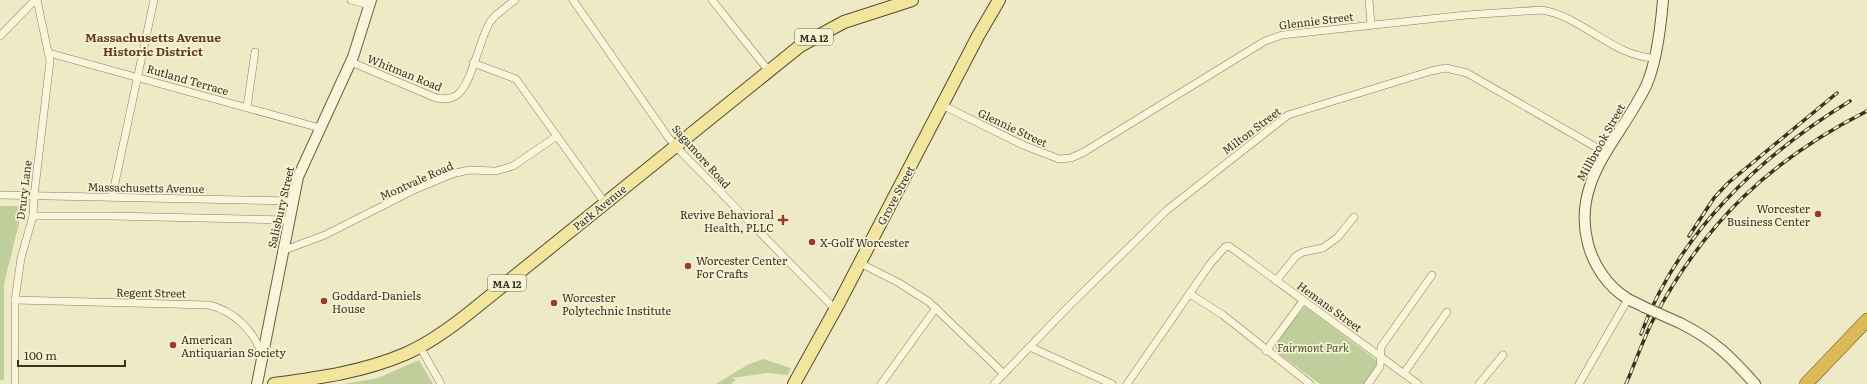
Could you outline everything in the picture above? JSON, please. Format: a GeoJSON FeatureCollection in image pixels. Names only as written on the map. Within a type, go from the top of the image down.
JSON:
{"type":"FeatureCollection","features":[{"type":"Feature","properties":{"kind":"highway"},"geometry":{"type":"LineString","coordinates":[[1806,384],[1867,320]]}},
{"type":"Feature","properties":{"kind":"main road","name":"Park Avenue"},"geometry":{"type":"LineString","coordinates":[[274,384],[354,370],[391,359],[420,347],[440,335],[470,313],[768,70],[800,46],[836,26],[912,0]]}},
{"type":"Feature","properties":{"kind":"main road","name":"Millbrook Street"},"geometry":{"type":"LineString","coordinates":[[1663,0],[1654,58],[1645,87],[1592,177],[1587,192],[1584,209],[1584,228],[1591,255],[1599,270],[1613,288],[1628,299],[1713,342],[1727,354],[1755,384]]}},
{"type":"Feature","properties":{"kind":"main road","name":"Grove Street"},"geometry":{"type":"LineString","coordinates":[[794,384],[860,263],[978,36],[1000,2]]}},
{"type":"Feature","properties":{"kind":"main road","name":"Salisbury Street"},"geometry":{"type":"LineString","coordinates":[[257,384],[282,250],[298,177],[350,62],[370,3]]}},
{"type":"Feature","properties":{"kind":"street"},"geometry":{"type":"LineString","coordinates":[[0,36],[36,0]]}},
{"type":"Feature","properties":{"kind":"street","name":"Drury Lane"},"geometry":{"type":"LineString","coordinates":[[15,384],[15,300],[21,258],[33,216],[34,196],[50,66],[49,53],[36,0]]}},
{"type":"Feature","properties":{"kind":"street"},"geometry":{"type":"LineString","coordinates":[[112,197],[154,0]]}},
{"type":"Feature","properties":{"kind":"street"},"geometry":{"type":"LineString","coordinates":[[351,0],[370,3]]}},
{"type":"Feature","properties":{"kind":"street","name":"Whitman Road"},"geometry":{"type":"LineString","coordinates":[[350,62],[436,98],[446,99],[454,97],[462,89],[490,22],[496,15],[515,0]]}},
{"type":"Feature","properties":{"kind":"street","name":"Sagamore Road"},"geometry":{"type":"LineString","coordinates":[[573,0],[676,145],[835,309]]}},
{"type":"Feature","properties":{"kind":"street"},"geometry":{"type":"LineString","coordinates":[[712,0],[768,70]]}},
{"type":"Feature","properties":{"kind":"street"},"geometry":{"type":"LineString","coordinates":[[1369,0],[1372,24]]}},
{"type":"Feature","properties":{"kind":"street","name":"Glennie Street"},"geometry":{"type":"LineString","coordinates":[[942,105],[1034,150],[1059,159],[1071,158],[1158,109],[1272,38],[1282,35],[1372,24],[1541,10],[1549,11],[1570,20],[1630,54],[1640,57],[1654,58]]}},
{"type":"Feature","properties":{"kind":"street"},"geometry":{"type":"LineString","coordinates":[[247,107],[255,52]]}},
{"type":"Feature","properties":{"kind":"street","name":"Rutland Terrace"},"geometry":{"type":"LineString","coordinates":[[49,53],[138,76],[320,128]]}},
{"type":"Feature","properties":{"kind":"street"},"geometry":{"type":"LineString","coordinates":[[473,63],[516,79],[605,203]]}},
{"type":"Feature","properties":{"kind":"street","name":"Milton Street"},"geometry":{"type":"LineString","coordinates":[[994,384],[1167,210],[1288,115],[1431,71],[1446,68],[1467,73],[1606,154]]}},
{"type":"Feature","properties":{"kind":"street","name":"Montvale Road"},"geometry":{"type":"LineString","coordinates":[[282,250],[325,235],[416,189],[456,173],[474,169],[496,171],[510,168],[557,136]]}},
{"type":"Feature","properties":{"kind":"street","name":"Massachusetts Avenue"},"geometry":{"type":"LineString","coordinates":[[0,195],[292,201]]}},
{"type":"Feature","properties":{"kind":"street"},"geometry":{"type":"LineString","coordinates":[[33,216],[112,216],[288,220]]}},
{"type":"Feature","properties":{"kind":"street"},"geometry":{"type":"LineString","coordinates":[[1276,282],[1296,256],[1303,252],[1324,248],[1338,236],[1354,217]]}},
{"type":"Feature","properties":{"kind":"street","name":"Hemans Street"},"geometry":{"type":"LineString","coordinates":[[1190,294],[1210,264],[1225,247],[1229,246],[1276,282],[1418,384]]}},
{"type":"Feature","properties":{"kind":"street"},"geometry":{"type":"LineString","coordinates":[[860,263],[906,287],[936,308],[1004,374]]}},
{"type":"Feature","properties":{"kind":"street"},"geometry":{"type":"LineString","coordinates":[[1368,384],[1380,367],[1381,347],[1432,275]]}},
{"type":"Feature","properties":{"kind":"street"},"geometry":{"type":"LineString","coordinates":[[1127,384],[1190,294],[1223,316],[1310,384]]}},
{"type":"Feature","properties":{"kind":"street"},"geometry":{"type":"LineString","coordinates":[[1579,384],[1628,299]]}},
{"type":"Feature","properties":{"kind":"street","name":"Regent Street"},"geometry":{"type":"LineString","coordinates":[[15,300],[191,304],[217,307],[231,314],[245,326],[258,345],[262,357]]}},
{"type":"Feature","properties":{"kind":"street"},"geometry":{"type":"LineString","coordinates":[[1266,350],[1303,301]]}},
{"type":"Feature","properties":{"kind":"street"},"geometry":{"type":"LineString","coordinates":[[881,384],[936,308]]}},
{"type":"Feature","properties":{"kind":"street"},"geometry":{"type":"LineString","coordinates":[[1404,373],[1448,312]]}},
{"type":"Feature","properties":{"kind":"street"},"geometry":{"type":"LineString","coordinates":[[420,347],[441,384]]}},
{"type":"Feature","properties":{"kind":"street"},"geometry":{"type":"LineString","coordinates":[[1030,347],[1112,384]]}},
{"type":"Feature","properties":{"kind":"street"},"geometry":{"type":"LineString","coordinates":[[1479,384],[1503,354]]}},
{"type":"Feature","properties":{"kind":"green space"},"geometry":{"type":"Polygon","coordinates":[[[0,206],[20,206],[19,223],[4,284],[4,380],[0,380],[0,206]]]}},
{"type":"Feature","properties":{"kind":"green space","name":"Fairmont Park"},"geometry":{"type":"Polygon","coordinates":[[[1305,307],[1379,362],[1364,384],[1320,384],[1279,354],[1276,349],[1277,341],[1288,325],[1305,307]]]}},
{"type":"Feature","properties":{"kind":"green space"},"geometry":{"type":"Polygon","coordinates":[[[763,359],[791,368],[788,375],[768,373],[732,378],[736,380],[731,384],[716,384],[747,365],[763,359]]]}},
{"type":"Feature","properties":{"kind":"green space"},"geometry":{"type":"Polygon","coordinates":[[[419,360],[433,384],[344,384],[378,378],[419,360]]]}},
{"type":"Feature","properties":{"kind":"railway"},"geometry":{"type":"LineString","coordinates":[[1689,236],[1714,198],[1728,183],[1837,93]]}},
{"type":"Feature","properties":{"kind":"railway"},"geometry":{"type":"LineString","coordinates":[[1641,334],[1657,297],[1677,263],[1700,230],[1726,200],[1754,172],[1785,146],[1850,101]]}},
{"type":"Feature","properties":{"kind":"railway"},"geometry":{"type":"LineString","coordinates":[[1626,384],[1649,328],[1673,285],[1694,253],[1718,224],[1770,173],[1832,130],[1867,111]]}},
{"type":"Feature","properties":{"kind":"place","name":"Worcester Business Center"},"geometry":{"type":"Point","coordinates":[1818,214]}},
{"type":"Feature","properties":{"kind":"place","name":"Revive Behavioral Health, PLLC"},"geometry":{"type":"Point","coordinates":[783,220]}},
{"type":"Feature","properties":{"kind":"place","name":"X-Golf Worcester"},"geometry":{"type":"Point","coordinates":[812,242]}},
{"type":"Feature","properties":{"kind":"place","name":"Worcester Center For Crafts"},"geometry":{"type":"Point","coordinates":[688,266]}},
{"type":"Feature","properties":{"kind":"place","name":"Goddard-Daniels House"},"geometry":{"type":"Point","coordinates":[324,301]}},
{"type":"Feature","properties":{"kind":"place","name":"Worcester Polytechnic Institute"},"geometry":{"type":"Point","coordinates":[554,303]}},
{"type":"Feature","properties":{"kind":"place","name":"American Antiquarian Society"},"geometry":{"type":"Point","coordinates":[173,345]}},
{"type":"Feature","properties":{"kind":"district","name":"Massachusetts Avenue Historic District"},"geometry":{"type":"Point","coordinates":[153,44]}}]}
